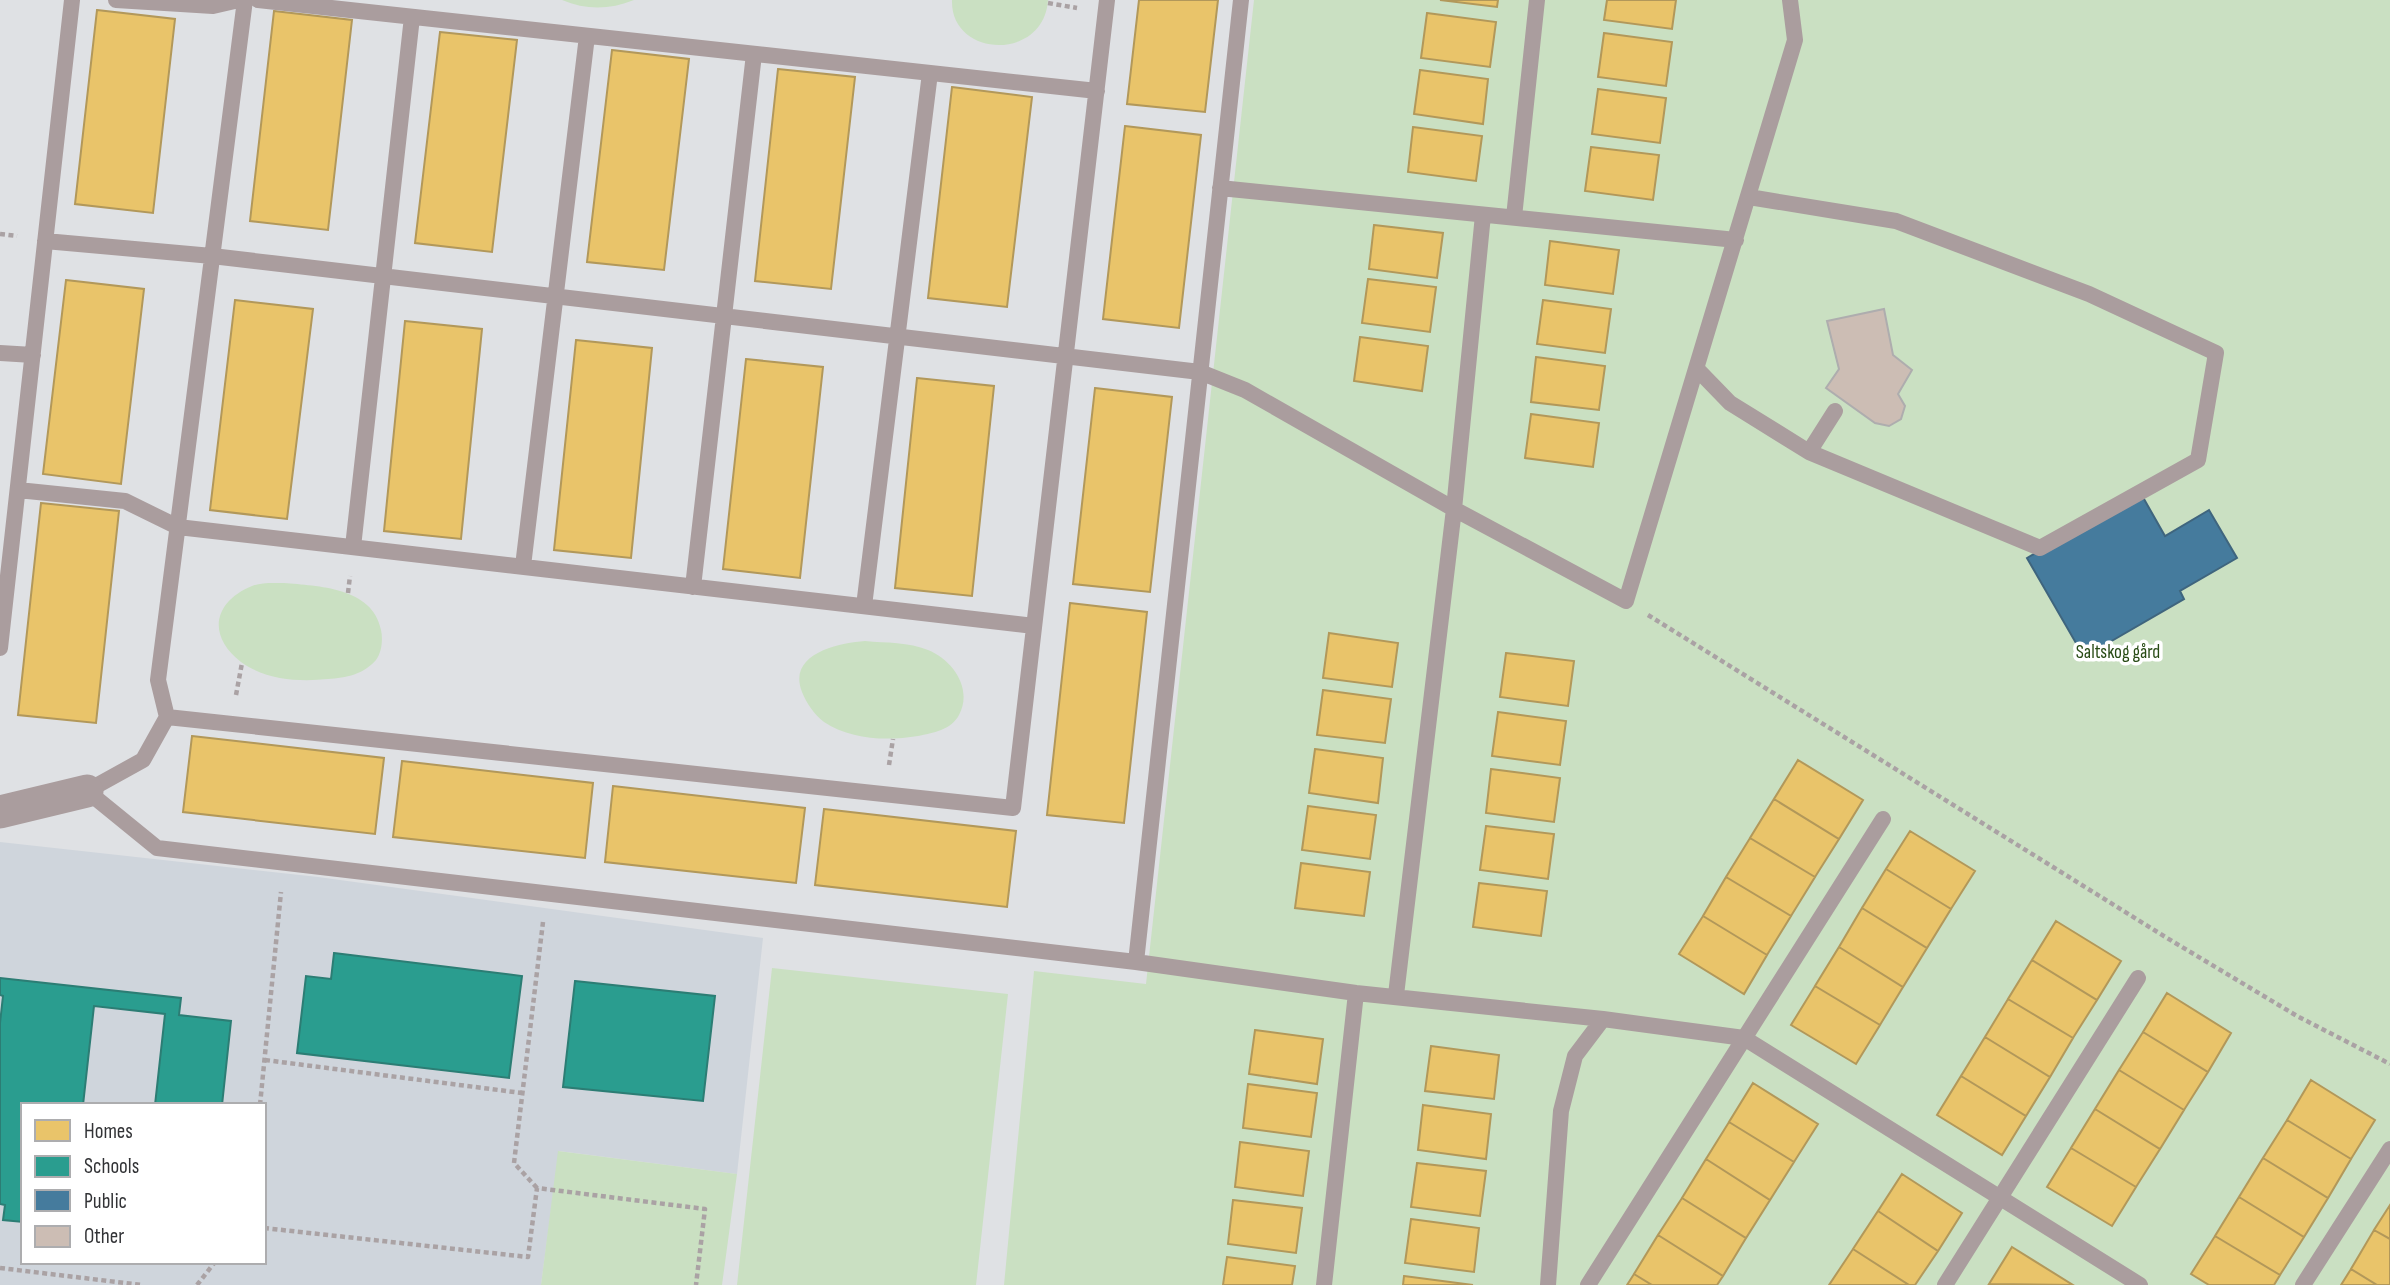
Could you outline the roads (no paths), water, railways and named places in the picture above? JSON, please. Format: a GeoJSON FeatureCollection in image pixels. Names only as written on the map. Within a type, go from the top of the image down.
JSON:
{"type":"FeatureCollection","features":[{"type":"Feature","properties":{"kind":"street"},"geometry":{"type":"LineString","coordinates":[[0,812],[87,791]]}},
{"type":"Feature","properties":{"kind":"lane"},"geometry":{"type":"LineString","coordinates":[[0,648],[72,0]]}},
{"type":"Feature","properties":{"kind":"lane"},"geometry":{"type":"LineString","coordinates":[[116,0],[214,3],[239,0]]}},
{"type":"Feature","properties":{"kind":"lane"},"geometry":{"type":"LineString","coordinates":[[245,0],[158,680],[167,716],[143,760],[87,791],[157,848],[1136,962],[1356,993],[1396,995],[1603,1019],[1744,1038],[2140,1285]]}},
{"type":"Feature","properties":{"kind":"lane"},"geometry":{"type":"LineString","coordinates":[[258,0],[1097,91]]}},
{"type":"Feature","properties":{"kind":"lane"},"geometry":{"type":"LineString","coordinates":[[167,716],[1013,808],[1107,0]]}},
{"type":"Feature","properties":{"kind":"lane"},"geometry":{"type":"LineString","coordinates":[[1136,962],[1241,0]]}},
{"type":"Feature","properties":{"kind":"lane"},"geometry":{"type":"LineString","coordinates":[[1514,217],[1537,0]]}},
{"type":"Feature","properties":{"kind":"lane"},"geometry":{"type":"LineString","coordinates":[[45,241],[383,275],[1200,372],[1245,390],[1454,509],[1626,601],[1795,40],[1790,0]]}},
{"type":"Feature","properties":{"kind":"lane"},"geometry":{"type":"LineString","coordinates":[[353,547],[412,17]]}},
{"type":"Feature","properties":{"kind":"lane"},"geometry":{"type":"LineString","coordinates":[[523,566],[587,36]]}},
{"type":"Feature","properties":{"kind":"lane"},"geometry":{"type":"LineString","coordinates":[[693,587],[754,54]]}},
{"type":"Feature","properties":{"kind":"lane"},"geometry":{"type":"LineString","coordinates":[[864,606],[930,73]]}},
{"type":"Feature","properties":{"kind":"lane"},"geometry":{"type":"LineString","coordinates":[[1220,188],[1736,240]]}},
{"type":"Feature","properties":{"kind":"lane"},"geometry":{"type":"LineString","coordinates":[[1697,369],[1730,403],[1809,452],[2040,548],[2198,460],[2216,353],[2089,294],[1896,221],[1749,197]]}},
{"type":"Feature","properties":{"kind":"lane"},"geometry":{"type":"LineString","coordinates":[[1396,995],[1454,509],[1483,215]]}},
{"type":"Feature","properties":{"kind":"lane"},"geometry":{"type":"LineString","coordinates":[[0,353],[33,355]]}},
{"type":"Feature","properties":{"kind":"lane"},"geometry":{"type":"LineString","coordinates":[[1809,452],[1835,411]]}},
{"type":"Feature","properties":{"kind":"lane"},"geometry":{"type":"LineString","coordinates":[[18,491],[125,501],[178,527],[1034,626]]}},
{"type":"Feature","properties":{"kind":"lane"},"geometry":{"type":"LineString","coordinates":[[1588,1285],[1883,819]]}},
{"type":"Feature","properties":{"kind":"lane"},"geometry":{"type":"LineString","coordinates":[[1945,1285],[2138,978]]}},
{"type":"Feature","properties":{"kind":"lane"},"geometry":{"type":"LineString","coordinates":[[1324,1285],[1356,993]]}},
{"type":"Feature","properties":{"kind":"lane"},"geometry":{"type":"LineString","coordinates":[[1548,1285],[1560,1111],[1575,1056],[1603,1019]]}},
{"type":"Feature","properties":{"kind":"lane"},"geometry":{"type":"LineString","coordinates":[[2303,1285],[2390,1149]]}},
{"type":"Feature","properties":{"kind":"park label","name":"Saltskog gård"},"geometry":{"type":"Point","coordinates":[2118,651]}}]}
